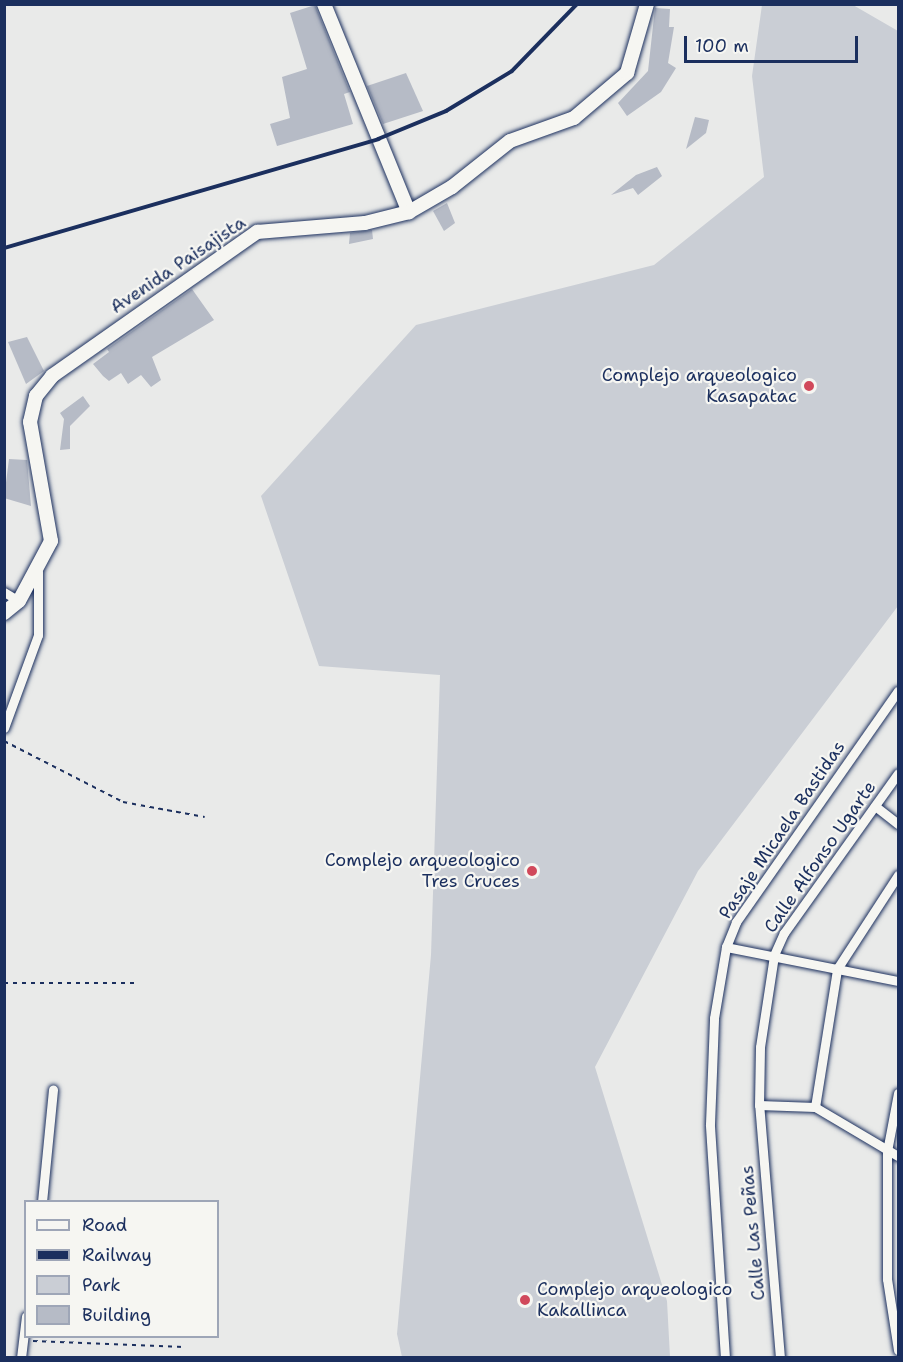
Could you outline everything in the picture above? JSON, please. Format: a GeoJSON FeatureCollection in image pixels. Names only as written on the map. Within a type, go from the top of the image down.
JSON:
{"type":"FeatureCollection","features":[{"type":"Feature","properties":{"kind":"main road"},"geometry":{"type":"LineString","coordinates":[[324,4],[409,212]]}},
{"type":"Feature","properties":{"kind":"main road","name":"Avenida Paisajista"},"geometry":{"type":"LineString","coordinates":[[4,613],[19,601],[38,572],[51,542],[30,422],[36,396],[52,376],[256,232],[365,223],[409,212],[510,141],[574,118],[601,100],[627,73],[647,4]]}},
{"type":"Feature","properties":{"kind":"street"},"geometry":{"type":"LineString","coordinates":[[4,728],[38,635],[38,572]]}},
{"type":"Feature","properties":{"kind":"street"},"geometry":{"type":"LineString","coordinates":[[4,592],[19,601]]}},
{"type":"Feature","properties":{"kind":"street","name":"Pasaje Micaela Bastidas"},"geometry":{"type":"LineString","coordinates":[[725,1358],[710,1124],[714,1018],[726,947],[736,922],[898,691]]}},
{"type":"Feature","properties":{"kind":"street","name":"Calle Alfonso Ugarte"},"geometry":{"type":"LineString","coordinates":[[759,1105],[760,1047],[774,955],[784,933],[898,773]]}},
{"type":"Feature","properties":{"kind":"street"},"geometry":{"type":"LineString","coordinates":[[874,806],[898,824]]}},
{"type":"Feature","properties":{"kind":"street"},"geometry":{"type":"LineString","coordinates":[[816,1107],[837,969],[898,875]]}},
{"type":"Feature","properties":{"kind":"street"},"geometry":{"type":"LineString","coordinates":[[726,947],[898,981]]}},
{"type":"Feature","properties":{"kind":"street"},"geometry":{"type":"LineString","coordinates":[[42,1200],[53,1090]]}},
{"type":"Feature","properties":{"kind":"street"},"geometry":{"type":"LineString","coordinates":[[898,1093],[887,1152],[887,1279],[898,1350]]}},
{"type":"Feature","properties":{"kind":"street"},"geometry":{"type":"LineString","coordinates":[[759,1105],[816,1107],[887,1152],[898,1156]]}},
{"type":"Feature","properties":{"kind":"street","name":"Calle Las Peñas"},"geometry":{"type":"LineString","coordinates":[[759,1105],[780,1358]]}},
{"type":"Feature","properties":{"kind":"street"},"geometry":{"type":"LineString","coordinates":[[887,1279],[898,1280]]}},
{"type":"Feature","properties":{"kind":"street"},"geometry":{"type":"LineString","coordinates":[[21,1358],[24,1326]]}},
{"type":"Feature","properties":{"kind":"path"},"geometry":{"type":"LineString","coordinates":[[4,741],[123,802],[205,817]]}},
{"type":"Feature","properties":{"kind":"path"},"geometry":{"type":"LineString","coordinates":[[4,983],[137,983]]}},
{"type":"Feature","properties":{"kind":"path"},"geometry":{"type":"LineString","coordinates":[[21,1341],[183,1347]]}},
{"type":"Feature","properties":{"kind":"green space"},"geometry":{"type":"Polygon","coordinates":[[[762,5],[853,5],[898,31],[898,606],[698,871],[595,1067],[667,1301],[670,1357],[402,1357],[397,1334],[431,955],[440,675],[319,666],[261,496],[416,325],[654,265],[764,177],[752,76],[762,5]]]}},
{"type":"Feature","properties":{"kind":"building"},"geometry":{"type":"Polygon","coordinates":[[[315,5],[350,92],[344,94],[353,124],[277,146],[270,124],[290,118],[282,77],[307,69],[290,13],[315,5]]]}},
{"type":"Feature","properties":{"kind":"building"},"geometry":{"type":"Polygon","coordinates":[[[655,8],[670,9],[669,27],[674,27],[668,63],[676,68],[661,92],[627,116],[618,103],[648,71],[655,8]]]}},
{"type":"Feature","properties":{"kind":"building"},"geometry":{"type":"Polygon","coordinates":[[[406,73],[423,111],[383,124],[367,86],[406,73]]]}},
{"type":"Feature","properties":{"kind":"building"},"geometry":{"type":"Polygon","coordinates":[[[695,117],[709,120],[706,133],[686,149],[695,117]]]}},
{"type":"Feature","properties":{"kind":"building"},"geometry":{"type":"Polygon","coordinates":[[[657,167],[662,176],[638,195],[633,188],[611,195],[636,175],[657,167]]]}},
{"type":"Feature","properties":{"kind":"building"},"geometry":{"type":"Polygon","coordinates":[[[447,203],[455,223],[444,231],[433,211],[447,203]]]}},
{"type":"Feature","properties":{"kind":"building"},"geometry":{"type":"Polygon","coordinates":[[[372,230],[373,239],[349,244],[350,233],[372,230]]]}},
{"type":"Feature","properties":{"kind":"building"},"geometry":{"type":"Polygon","coordinates":[[[192,289],[214,320],[152,357],[161,380],[151,387],[141,375],[128,384],[121,373],[109,381],[103,376],[93,364],[109,352],[107,349],[192,289]]]}},
{"type":"Feature","properties":{"kind":"building"},"geometry":{"type":"Polygon","coordinates":[[[27,337],[44,371],[26,384],[8,342],[27,337]]]}},
{"type":"Feature","properties":{"kind":"building"},"geometry":{"type":"Polygon","coordinates":[[[83,396],[90,406],[70,426],[70,449],[60,450],[64,419],[60,413],[83,396]]]}},
{"type":"Feature","properties":{"kind":"building"},"geometry":{"type":"Polygon","coordinates":[[[9,459],[27,460],[31,506],[4,498],[9,459]]]}},
{"type":"Feature","properties":{"kind":"railway"},"geometry":{"type":"LineString","coordinates":[[4,248],[378,139],[446,111],[512,71],[577,4]]}},
{"type":"Feature","properties":{"kind":"place","name":"Complejo arqueologico Kasapatac"},"geometry":{"type":"Point","coordinates":[809,386]}},
{"type":"Feature","properties":{"kind":"place","name":"Complejo arqueologico Tres Cruces"},"geometry":{"type":"Point","coordinates":[532,871]}},
{"type":"Feature","properties":{"kind":"place","name":"Complejo arqueologico Kakallinca"},"geometry":{"type":"Point","coordinates":[525,1300]}}]}
